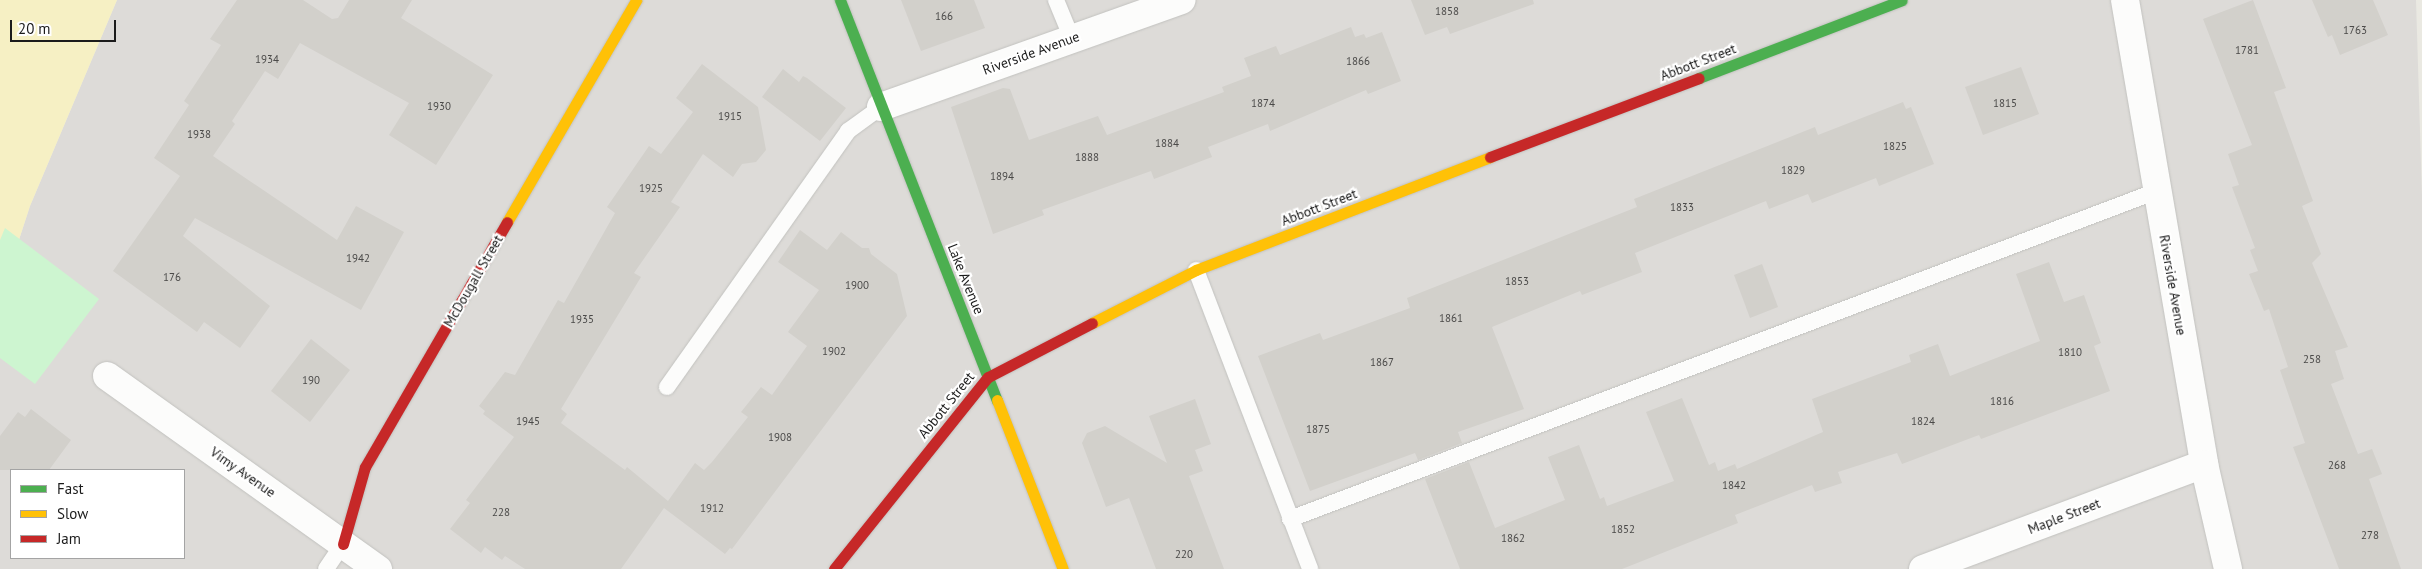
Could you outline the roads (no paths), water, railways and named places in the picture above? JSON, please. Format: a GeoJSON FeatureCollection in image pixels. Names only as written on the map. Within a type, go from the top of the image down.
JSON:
{"type":"FeatureCollection","features":[{"type":"Feature","properties":{"kind":"street","name":"McDougall Street"},"geometry":{"type":"LineString","coordinates":[[343,544],[366,467],[636,0]]}},
{"type":"Feature","properties":{"kind":"street","name":"Lake Avenue"},"geometry":{"type":"LineString","coordinates":[[840,0],[1063,569]]}},
{"type":"Feature","properties":{"kind":"street","name":"Riverside Avenue"},"geometry":{"type":"LineString","coordinates":[[881,107],[1182,0]]}},
{"type":"Feature","properties":{"kind":"street","name":"Abbott Street"},"geometry":{"type":"LineString","coordinates":[[834,569],[988,377],[1196,270],[1902,0]]}},
{"type":"Feature","properties":{"kind":"street","name":"Riverside Avenue"},"geometry":{"type":"LineString","coordinates":[[2125,0],[2204,464],[2228,569]]}},
{"type":"Feature","properties":{"kind":"street","name":"Vimy Avenue"},"geometry":{"type":"LineString","coordinates":[[107,376],[378,569]]}},
{"type":"Feature","properties":{"kind":"street","name":"Maple Street"},"geometry":{"type":"LineString","coordinates":[[1923,569],[2204,464]]}},
{"type":"Feature","properties":{"kind":"lane"},"geometry":{"type":"LineString","coordinates":[[1056,0],[1072,39]]}},
{"type":"Feature","properties":{"kind":"lane"},"geometry":{"type":"LineString","coordinates":[[667,387],[848,131],[881,107]]}},
{"type":"Feature","properties":{"kind":"lane"},"geometry":{"type":"LineString","coordinates":[[1290,519],[2157,191]]}},
{"type":"Feature","properties":{"kind":"lane"},"geometry":{"type":"LineString","coordinates":[[1196,270],[1310,569]]}},
{"type":"Feature","properties":{"kind":"lane","name":"McDougall Street"},"geometry":{"type":"LineString","coordinates":[[326,569],[343,544]]}}]}
